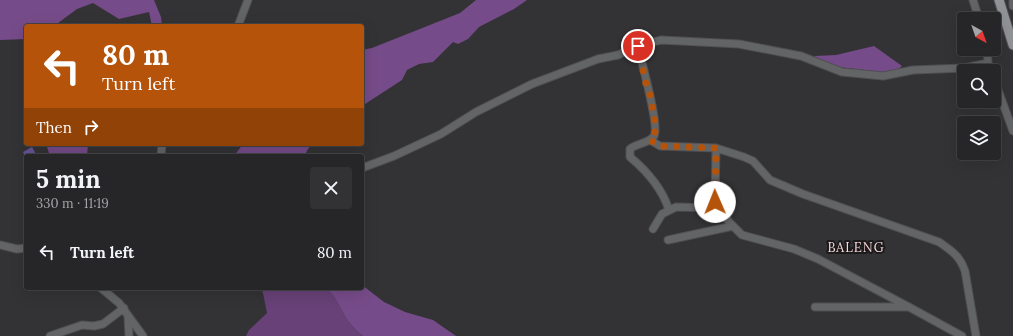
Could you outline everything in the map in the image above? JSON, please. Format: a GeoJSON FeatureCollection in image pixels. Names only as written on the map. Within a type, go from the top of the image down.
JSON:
{"type":"FeatureCollection","features":[{"type":"Feature","properties":{"kind":"main road"},"geometry":{"type":"LineString","coordinates":[[999,0],[1013,45]]}},
{"type":"Feature","properties":{"kind":"street"},"geometry":{"type":"LineString","coordinates":[[239,24],[248,0]]}},
{"type":"Feature","properties":{"kind":"street"},"geometry":{"type":"LineString","coordinates":[[973,0],[977,12]]}},
{"type":"Feature","properties":{"kind":"street"},"geometry":{"type":"LineString","coordinates":[[1013,0],[1013,6]]}},
{"type":"Feature","properties":{"kind":"street"},"geometry":{"type":"LineString","coordinates":[[364,167],[394,156],[441,134],[476,112],[532,84],[598,59],[618,56],[638,46],[661,40],[739,44],[801,56],[842,72],[883,76],[913,70],[964,68],[988,63],[988,56]]}},
{"type":"Feature","properties":{"kind":"street"},"geometry":{"type":"LineString","coordinates":[[638,46],[646,84],[650,95],[656,129],[650,140],[630,149],[630,157],[643,167],[652,178],[664,196],[669,210]]}},
{"type":"Feature","properties":{"kind":"street"},"geometry":{"type":"LineString","coordinates":[[1001,98],[1013,131]]}},
{"type":"Feature","properties":{"kind":"street"},"geometry":{"type":"LineString","coordinates":[[650,140],[660,146],[716,148],[744,156],[753,161],[770,180],[803,194],[932,240],[952,250],[961,261],[964,271],[976,336]]}},
{"type":"Feature","properties":{"kind":"street"},"geometry":{"type":"LineString","coordinates":[[716,148],[715,202],[718,208],[742,235],[794,249],[818,259],[962,336]]}},
{"type":"Feature","properties":{"kind":"street"},"geometry":{"type":"LineString","coordinates":[[653,228],[662,214],[676,207],[718,208]]}},
{"type":"Feature","properties":{"kind":"street"},"geometry":{"type":"LineString","coordinates":[[668,240],[733,226]]}},
{"type":"Feature","properties":{"kind":"street"},"geometry":{"type":"LineString","coordinates":[[0,245],[17,249],[24,248]]}},
{"type":"Feature","properties":{"kind":"street"},"geometry":{"type":"LineString","coordinates":[[103,290],[124,308],[142,336]]}},
{"type":"Feature","properties":{"kind":"street"},"geometry":{"type":"LineString","coordinates":[[815,307],[909,307]]}},
{"type":"Feature","properties":{"kind":"street"},"geometry":{"type":"LineString","coordinates":[[50,336],[82,325],[94,326],[103,324],[124,308]]}},
{"type":"Feature","properties":{"kind":"street"},"geometry":{"type":"LineString","coordinates":[[128,316],[129,336]]}},
{"type":"Feature","properties":{"kind":"shaded area"},"geometry":{"type":"Polygon","coordinates":[[[0,0],[154,0],[161,17],[162,24],[152,24],[149,12],[119,19],[93,3],[77,9],[57,24],[24,24],[24,39],[0,40],[0,0]]]}},
{"type":"Feature","properties":{"kind":"shaded area"},"geometry":{"type":"Polygon","coordinates":[[[476,0],[527,0],[514,9],[479,27],[468,39],[458,44],[453,42],[433,62],[419,64],[407,70],[402,80],[364,105],[364,50],[372,48],[460,13],[476,0]]]}},
{"type":"Feature","properties":{"kind":"shaded area"},"geometry":{"type":"Polygon","coordinates":[[[874,46],[902,66],[896,71],[882,72],[829,66],[815,61],[815,56],[836,55],[874,46]]]}},
{"type":"Feature","properties":{"kind":"shaded area"},"geometry":{"type":"Polygon","coordinates":[[[47,146],[88,146],[87,154],[49,154],[47,146]]]}},
{"type":"Feature","properties":{"kind":"shaded area"},"geometry":{"type":"Polygon","coordinates":[[[242,146],[310,146],[305,154],[236,154],[242,146]]]}},
{"type":"Feature","properties":{"kind":"shaded area"},"geometry":{"type":"Polygon","coordinates":[[[364,287],[384,302],[405,312],[433,320],[456,336],[363,336],[349,322],[328,290],[364,290],[364,287]]]}},
{"type":"Feature","properties":{"kind":"shaded area"},"geometry":{"type":"Polygon","coordinates":[[[262,290],[328,290],[333,295],[349,322],[363,336],[246,336],[249,330],[267,313],[262,290]]]}},
{"type":"Feature","properties":{"kind":"building"},"geometry":{"type":"Polygon","coordinates":[[[32,147],[36,154],[24,154],[23,152],[32,147]]]}},
{"type":"Feature","properties":{"kind":"district","name":"BALENG"},"geometry":{"type":"Point","coordinates":[856,247]}},
{"type":"Feature","properties":{"kind":"route"},"geometry":{"type":"LineString","coordinates":[[638,46],[646,84],[650,95],[656,129],[650,140],[656,145],[660,146],[678,148],[716,148],[715,202]]}}]}
